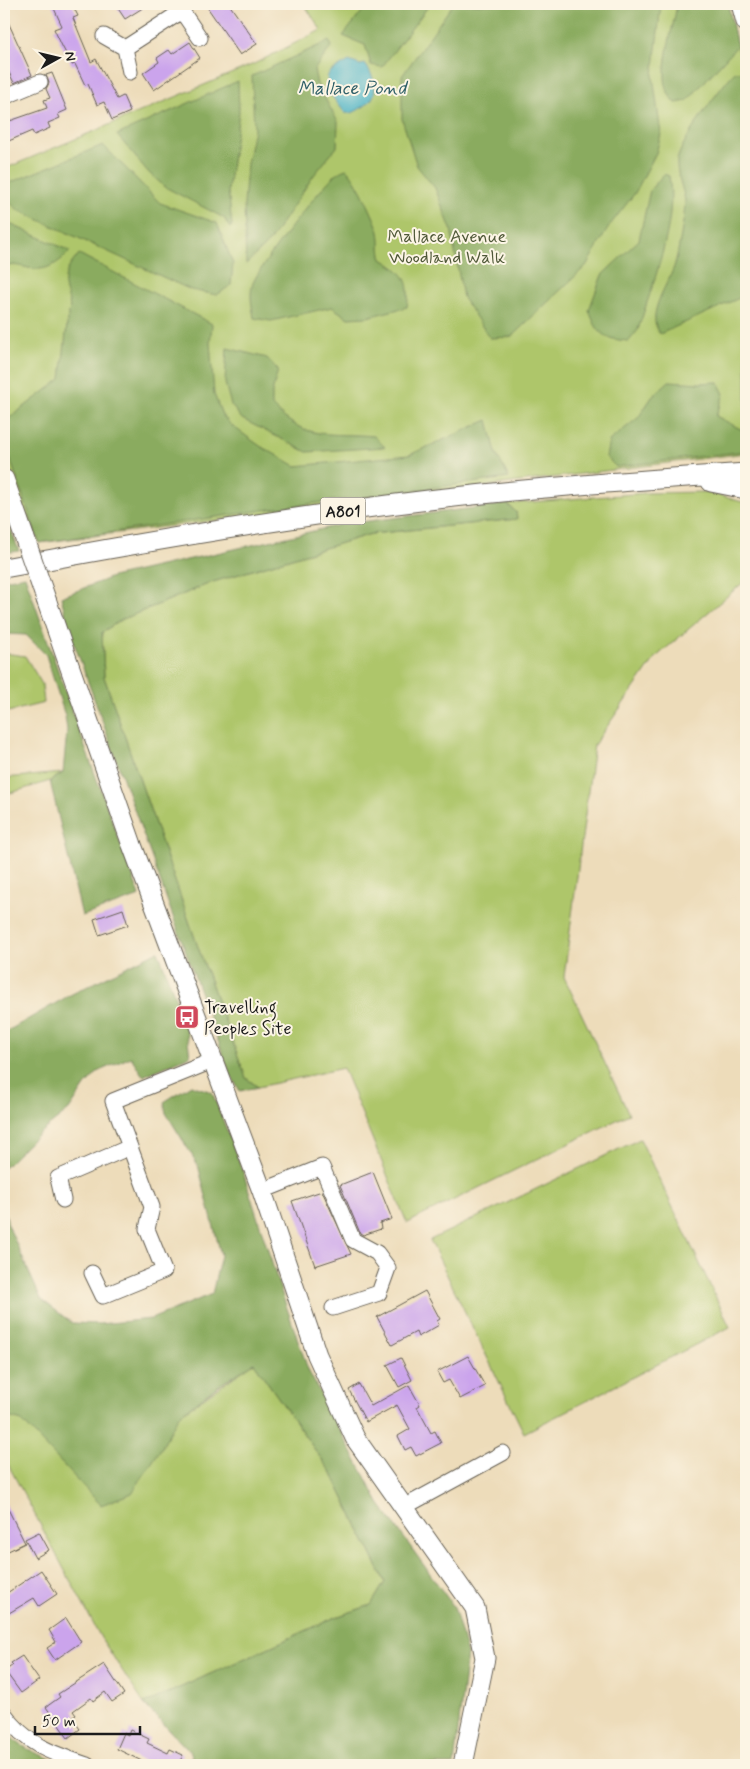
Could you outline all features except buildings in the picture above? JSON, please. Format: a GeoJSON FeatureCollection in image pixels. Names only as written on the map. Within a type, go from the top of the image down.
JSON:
{"type":"FeatureCollection","features":[{"type":"Feature","properties":{"kind":"main road"},"geometry":{"type":"LineString","coordinates":[[741,4],[746,22]]}},
{"type":"Feature","properties":{"kind":"main road","name":"A801"},"geometry":{"type":"LineString","coordinates":[[4,568],[160,538],[319,514],[438,499],[746,473]]}},
{"type":"Feature","properties":{"kind":"main road","name":"A801"},"geometry":{"type":"LineString","coordinates":[[685,477],[746,489]]}},
{"type":"Feature","properties":{"kind":"main road"},"geometry":{"type":"LineString","coordinates":[[4,479],[132,845],[262,1191],[321,1363],[355,1438],[475,1608],[485,1658],[463,1765]]}},
{"type":"Feature","properties":{"kind":"street"},"geometry":{"type":"LineString","coordinates":[[125,48],[180,8],[200,38]]}},
{"type":"Feature","properties":{"kind":"street"},"geometry":{"type":"LineString","coordinates":[[104,36],[125,48],[130,72]]}},
{"type":"Feature","properties":{"kind":"street"},"geometry":{"type":"LineString","coordinates":[[4,97],[40,82]]}},
{"type":"Feature","properties":{"kind":"street"},"geometry":{"type":"LineString","coordinates":[[92,1273],[103,1296],[164,1271],[147,1229],[152,1207],[113,1101],[212,1061]]}},
{"type":"Feature","properties":{"kind":"street"},"geometry":{"type":"LineString","coordinates":[[63,1200],[58,1178],[130,1147]]}},
{"type":"Feature","properties":{"kind":"street"},"geometry":{"type":"LineString","coordinates":[[262,1191],[322,1167],[353,1240],[377,1253],[388,1268],[379,1293],[334,1308]]}},
{"type":"Feature","properties":{"kind":"street"},"geometry":{"type":"LineString","coordinates":[[404,1507],[503,1453]]}},
{"type":"Feature","properties":{"kind":"street"},"geometry":{"type":"LineString","coordinates":[[4,1713],[15,1729],[30,1741],[46,1751],[87,1765]]}},
{"type":"Feature","properties":{"kind":"green space","name":"Mallace Avenue Woodland Walk"},"geometry":{"type":"Polygon","coordinates":[[[304,4],[728,4],[737,46],[746,71],[746,453],[39,543],[4,466],[4,169],[254,64],[321,30],[304,4]]]}},
{"type":"Feature","properties":{"kind":"green space"},"geometry":{"type":"Polygon","coordinates":[[[368,4],[430,4],[382,67],[371,65],[365,45],[343,36],[368,4]]]}},
{"type":"Feature","properties":{"kind":"green space"},"geometry":{"type":"Polygon","coordinates":[[[453,4],[661,4],[653,76],[661,134],[656,153],[635,193],[610,225],[586,266],[511,337],[490,338],[463,298],[451,229],[435,188],[417,166],[402,119],[402,76],[453,4]]]}},
{"type":"Feature","properties":{"kind":"green space"},"geometry":{"type":"Polygon","coordinates":[[[677,4],[728,4],[737,46],[687,101],[676,103],[669,95],[665,70],[666,56],[677,4]]]}},
{"type":"Feature","properties":{"kind":"green space"},"geometry":{"type":"Polygon","coordinates":[[[329,41],[332,46],[314,70],[317,84],[338,122],[337,147],[314,175],[269,242],[246,264],[244,205],[247,164],[254,129],[252,76],[329,41]]]}},
{"type":"Feature","properties":{"kind":"green space"},"geometry":{"type":"Polygon","coordinates":[[[735,72],[742,72],[746,80],[746,295],[660,334],[656,326],[656,309],[676,261],[685,208],[677,161],[685,141],[693,128],[720,89],[735,72]]]}},
{"type":"Feature","properties":{"kind":"green space"},"geometry":{"type":"Polygon","coordinates":[[[238,81],[239,112],[228,190],[232,225],[230,228],[224,218],[165,187],[149,173],[117,135],[238,81]]]}},
{"type":"Feature","properties":{"kind":"green space"},"geometry":{"type":"Polygon","coordinates":[[[103,145],[160,203],[217,223],[233,264],[231,285],[217,295],[191,290],[18,210],[4,197],[4,185],[103,145]]]}},
{"type":"Feature","properties":{"kind":"green space"},"geometry":{"type":"Polygon","coordinates":[[[346,169],[350,172],[374,218],[379,232],[382,259],[405,278],[408,290],[407,307],[367,317],[348,318],[332,307],[271,321],[254,318],[251,291],[258,273],[317,194],[336,174],[346,169]]]}},
{"type":"Feature","properties":{"kind":"green space"},"geometry":{"type":"Polygon","coordinates":[[[664,174],[669,176],[671,194],[670,214],[667,234],[656,274],[638,330],[629,341],[613,339],[607,337],[599,330],[589,310],[602,275],[639,240],[650,190],[664,174]]]}},
{"type":"Feature","properties":{"kind":"green space"},"geometry":{"type":"Polygon","coordinates":[[[4,219],[10,224],[70,251],[56,263],[43,269],[13,265],[4,268],[4,219]]]}},
{"type":"Feature","properties":{"kind":"green space"},"geometry":{"type":"Polygon","coordinates":[[[79,254],[212,324],[210,343],[214,394],[222,415],[231,425],[260,446],[296,466],[409,455],[488,420],[496,453],[509,478],[278,508],[39,543],[4,441],[4,408],[8,419],[61,379],[70,311],[65,289],[65,279],[68,269],[79,254]]]}},
{"type":"Feature","properties":{"kind":"green space"},"geometry":{"type":"Polygon","coordinates":[[[227,348],[267,358],[278,370],[272,393],[272,406],[296,425],[319,433],[374,436],[385,447],[307,452],[242,419],[231,405],[225,383],[227,348]]]}},
{"type":"Feature","properties":{"kind":"green space"},"geometry":{"type":"Polygon","coordinates":[[[669,381],[718,382],[724,394],[716,416],[746,432],[746,451],[616,467],[606,457],[609,441],[638,418],[652,397],[669,381]]]}},
{"type":"Feature","properties":{"kind":"green space"},"geometry":{"type":"Polygon","coordinates":[[[707,492],[746,503],[746,580],[656,657],[594,745],[564,977],[629,1114],[407,1223],[343,1068],[258,1087],[246,1078],[199,950],[104,677],[102,632],[123,619],[213,582],[371,534],[517,519],[516,512],[507,504],[646,493],[707,492]]]}},
{"type":"Feature","properties":{"kind":"green space"},"geometry":{"type":"Polygon","coordinates":[[[507,504],[516,512],[517,519],[371,534],[213,582],[123,619],[102,632],[104,677],[199,950],[246,1078],[258,1087],[240,1091],[230,1074],[70,632],[61,597],[112,577],[344,524],[507,504]]]}},
{"type":"Feature","properties":{"kind":"green space"},"geometry":{"type":"Polygon","coordinates":[[[4,512],[19,551],[4,553],[4,512]]]}},
{"type":"Feature","properties":{"kind":"green space"},"geometry":{"type":"Polygon","coordinates":[[[25,576],[140,896],[82,916],[50,781],[63,773],[67,730],[65,716],[46,655],[26,635],[4,634],[4,580],[25,576]]]}},
{"type":"Feature","properties":{"kind":"green space"},"geometry":{"type":"Polygon","coordinates":[[[4,653],[25,656],[42,684],[44,703],[4,713],[4,653]]]}},
{"type":"Feature","properties":{"kind":"green space"},"geometry":{"type":"Polygon","coordinates":[[[63,773],[50,781],[4,795],[4,778],[63,773]]]}},
{"type":"Feature","properties":{"kind":"green space"},"geometry":{"type":"Polygon","coordinates":[[[158,951],[186,1026],[190,1056],[143,1076],[131,1057],[99,1071],[85,1086],[69,1110],[36,1136],[4,1168],[4,1033],[70,995],[158,951]]]}},
{"type":"Feature","properties":{"kind":"green space"},"geometry":{"type":"Polygon","coordinates":[[[191,1085],[212,1092],[243,1172],[309,1372],[379,1503],[454,1607],[467,1654],[454,1765],[189,1765],[192,1754],[144,1704],[336,1617],[371,1605],[385,1582],[332,1474],[254,1363],[218,1386],[179,1415],[162,1447],[132,1493],[101,1505],[22,1421],[4,1416],[4,1204],[8,1225],[41,1299],[72,1323],[99,1324],[151,1319],[212,1294],[221,1255],[198,1165],[166,1113],[164,1102],[191,1085]]]}},
{"type":"Feature","properties":{"kind":"green space"},"geometry":{"type":"Polygon","coordinates":[[[640,1139],[730,1327],[524,1433],[430,1240],[640,1139]]]}},
{"type":"Feature","properties":{"kind":"green space"},"geometry":{"type":"Polygon","coordinates":[[[254,1363],[332,1474],[385,1582],[371,1605],[336,1617],[144,1704],[101,1638],[4,1457],[4,1416],[162,1447],[179,1415],[254,1363]]]}},
{"type":"Feature","properties":{"kind":"green space"},"geometry":{"type":"Polygon","coordinates":[[[4,1728],[9,1735],[23,1746],[67,1765],[4,1765],[4,1728]]]}},
{"type":"Feature","properties":{"kind":"water","name":"Mallace Pond"},"geometry":{"type":"Polygon","coordinates":[[[349,61],[360,65],[365,64],[372,76],[375,87],[369,103],[352,113],[345,113],[331,95],[327,77],[330,72],[349,61]]]}},
{"type":"Feature","properties":{"kind":"place","name":"Travelling Peoples Site"},"geometry":{"type":"Point","coordinates":[187,1017]}}]}
